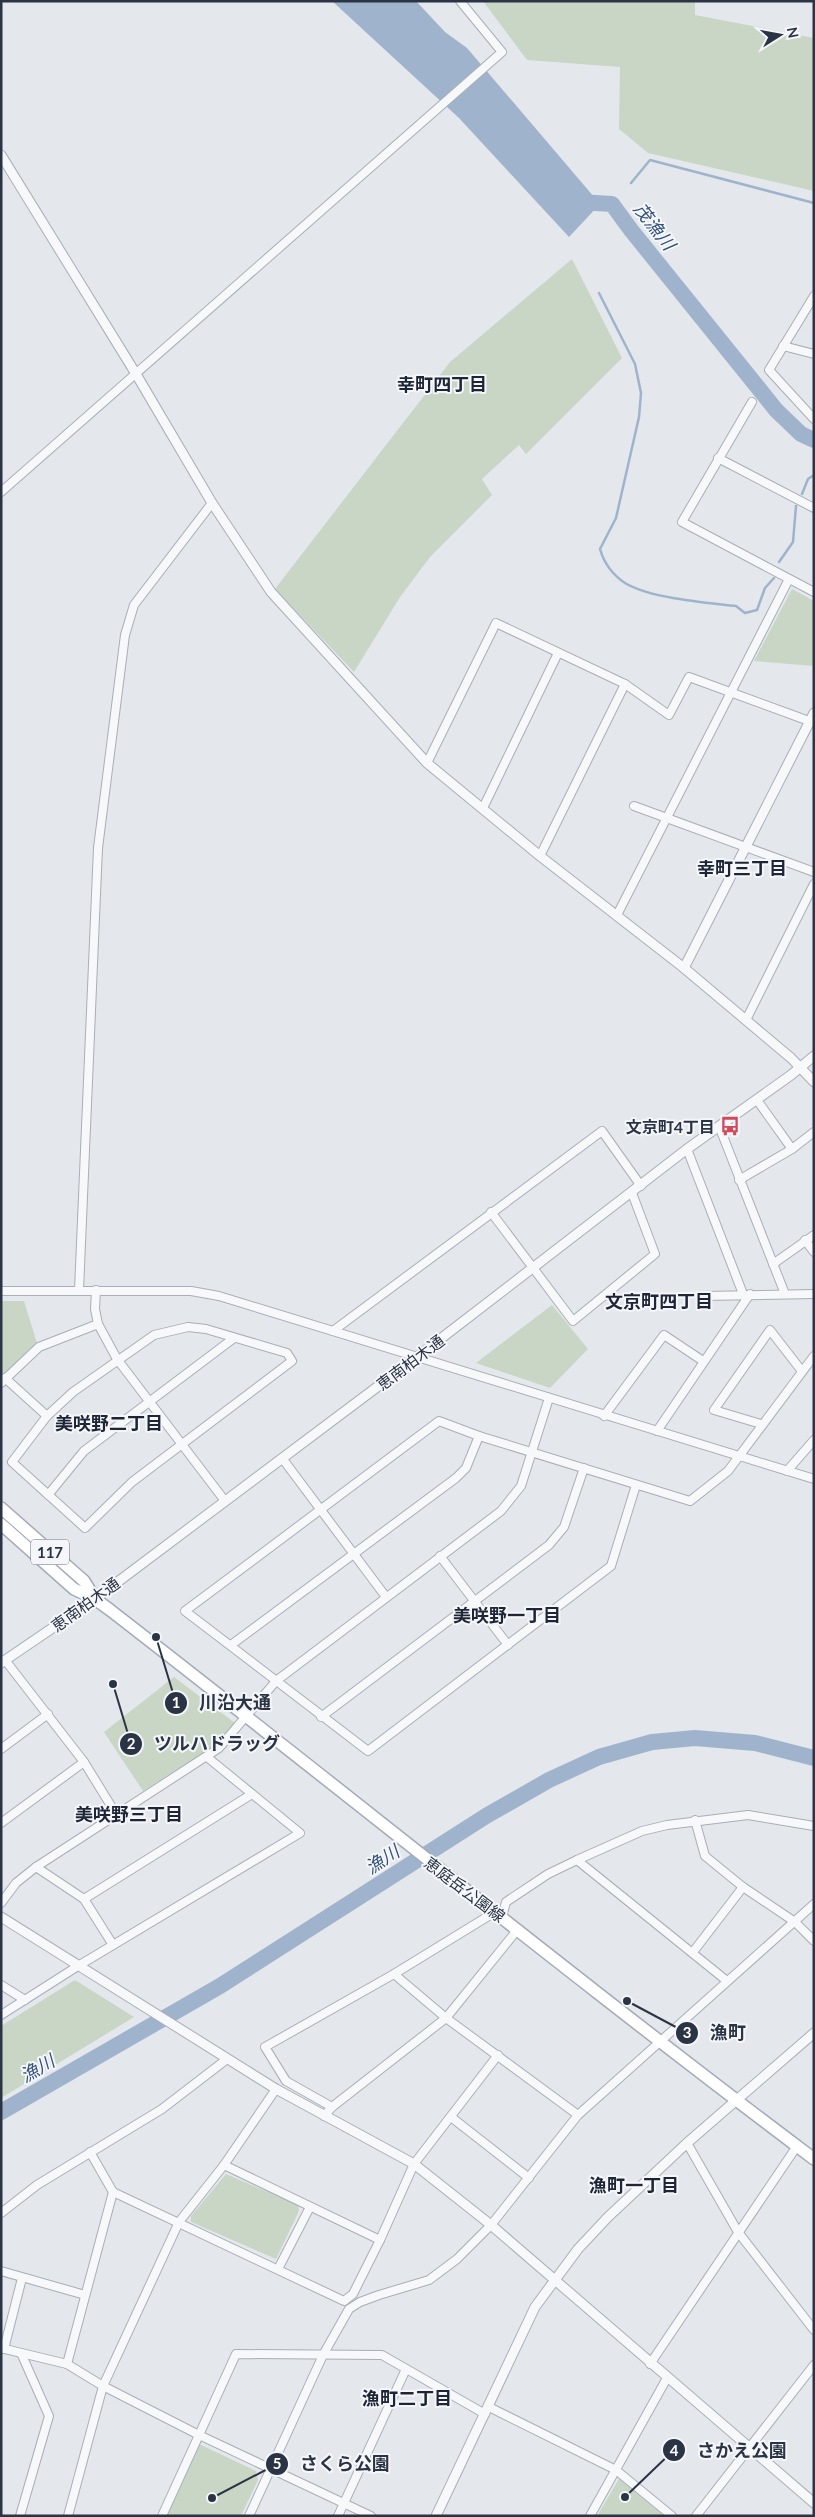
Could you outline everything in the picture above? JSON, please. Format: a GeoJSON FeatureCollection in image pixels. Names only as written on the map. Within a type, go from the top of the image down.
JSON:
{"type":"FeatureCollection","features":[{"type":"Feature","properties":{"kind":"main road","name":"恵庭岳公園線"},"geometry":{"type":"LineString","coordinates":[[1,1508],[84,1582],[95,1599]]}},
{"type":"Feature","properties":{"kind":"main road","name":"恵庭岳公園線"},"geometry":{"type":"LineString","coordinates":[[1,1524],[74,1589],[95,1599],[247,1716],[373,1819],[518,1929],[658,2041],[814,2159]]}},
{"type":"Feature","properties":{"kind":"street"},"geometry":{"type":"LineString","coordinates":[[1,492],[502,52],[460,1]]}},
{"type":"Feature","properties":{"kind":"street"},"geometry":{"type":"LineString","coordinates":[[1,155],[136,374],[212,503],[271,592],[427,762],[540,856],[684,968],[746,1020],[814,1082]]}},
{"type":"Feature","properties":{"kind":"street"},"geometry":{"type":"LineString","coordinates":[[814,296],[770,370],[814,419]]}},
{"type":"Feature","properties":{"kind":"street"},"geometry":{"type":"LineString","coordinates":[[783,346],[814,354]]}},
{"type":"Feature","properties":{"kind":"street"},"geometry":{"type":"LineString","coordinates":[[752,402],[682,522],[814,592]]}},
{"type":"Feature","properties":{"kind":"street"},"geometry":{"type":"LineString","coordinates":[[718,458],[814,508]]}},
{"type":"Feature","properties":{"kind":"street"},"geometry":{"type":"LineString","coordinates":[[79,1290],[98,848],[125,635],[134,605],[212,503]]}},
{"type":"Feature","properties":{"kind":"street"},"geometry":{"type":"LineString","coordinates":[[617,915],[789,579]]}},
{"type":"Feature","properties":{"kind":"street"},"geometry":{"type":"LineString","coordinates":[[427,762],[496,623],[624,684],[669,715],[690,677],[812,722]]}},
{"type":"Feature","properties":{"kind":"street"},"geometry":{"type":"LineString","coordinates":[[484,808],[558,653]]}},
{"type":"Feature","properties":{"kind":"street"},"geometry":{"type":"LineString","coordinates":[[540,856],[624,684]]}},
{"type":"Feature","properties":{"kind":"street"},"geometry":{"type":"LineString","coordinates":[[684,968],[812,722],[814,713]]}},
{"type":"Feature","properties":{"kind":"street"},"geometry":{"type":"LineString","coordinates":[[634,806],[814,872]]}},
{"type":"Feature","properties":{"kind":"street"},"geometry":{"type":"LineString","coordinates":[[746,1020],[814,884]]}},
{"type":"Feature","properties":{"kind":"street","name":"恵南柏木通"},"geometry":{"type":"LineString","coordinates":[[3,1662],[95,1599],[417,1357],[532,1267],[814,1056]]}},
{"type":"Feature","properties":{"kind":"street"},"geometry":{"type":"LineString","coordinates":[[757,1100],[792,1149]]}},
{"type":"Feature","properties":{"kind":"street"},"geometry":{"type":"LineString","coordinates":[[720,1126],[784,1294]]}},
{"type":"Feature","properties":{"kind":"street"},"geometry":{"type":"LineString","coordinates":[[333,1331],[602,1131],[641,1186]]}},
{"type":"Feature","properties":{"kind":"street"},"geometry":{"type":"LineString","coordinates":[[739,1180],[792,1149],[814,1132]]}},
{"type":"Feature","properties":{"kind":"street"},"geometry":{"type":"LineString","coordinates":[[687,1150],[746,1294]]}},
{"type":"Feature","properties":{"kind":"street"},"geometry":{"type":"LineString","coordinates":[[491,1212],[573,1321],[654,1254],[632,1193]]}},
{"type":"Feature","properties":{"kind":"street"},"geometry":{"type":"LineString","coordinates":[[773,1264],[814,1235]]}},
{"type":"Feature","properties":{"kind":"street"},"geometry":{"type":"LineString","coordinates":[[805,1240],[814,1252]]}},
{"type":"Feature","properties":{"kind":"street"},"geometry":{"type":"LineString","coordinates":[[96,1290],[95,1309],[98,1324],[118,1359],[225,1501]]}},
{"type":"Feature","properties":{"kind":"street"},"geometry":{"type":"LineString","coordinates":[[1,1291],[191,1291],[219,1296],[604,1416],[814,1479]]}},
{"type":"Feature","properties":{"kind":"street"},"geometry":{"type":"LineString","coordinates":[[657,1431],[746,1294]]}},
{"type":"Feature","properties":{"kind":"street"},"geometry":{"type":"LineString","coordinates":[[703,1296],[814,1294]]}},
{"type":"Feature","properties":{"kind":"street"},"geometry":{"type":"LineString","coordinates":[[47,1416],[3,1380],[39,1347],[98,1324]]}},
{"type":"Feature","properties":{"kind":"street"},"geometry":{"type":"LineString","coordinates":[[188,1327],[206,1329],[287,1353],[292,1361],[132,1482],[85,1528],[12,1462],[47,1416],[73,1392],[118,1359],[154,1335],[188,1327]]}},
{"type":"Feature","properties":{"kind":"street"},"geometry":{"type":"LineString","coordinates":[[761,1424],[714,1410],[770,1330],[802,1370]]}},
{"type":"Feature","properties":{"kind":"street"},"geometry":{"type":"LineString","coordinates":[[604,1416],[664,1335],[703,1361]]}},
{"type":"Feature","properties":{"kind":"street"},"geometry":{"type":"LineString","coordinates":[[48,1495],[84,1451],[234,1338]]}},
{"type":"Feature","properties":{"kind":"street"},"geometry":{"type":"LineString","coordinates":[[636,1485],[611,1566],[368,1751],[321,1717],[185,1611],[439,1421],[479,1436],[584,1468],[690,1502],[728,1471],[761,1424],[814,1356]]}},
{"type":"Feature","properties":{"kind":"street"},"geometry":{"type":"LineString","coordinates":[[1,1903],[16,1883],[36,1866],[219,1748],[276,1681],[511,1500],[521,1486],[549,1398]]}},
{"type":"Feature","properties":{"kind":"street"},"geometry":{"type":"LineString","coordinates":[[231,1645],[456,1478],[466,1468],[479,1436]]}},
{"type":"Feature","properties":{"kind":"street"},"geometry":{"type":"LineString","coordinates":[[787,1471],[814,1440]]}},
{"type":"Feature","properties":{"kind":"street"},"geometry":{"type":"LineString","coordinates":[[282,1458],[386,1597]]}},
{"type":"Feature","properties":{"kind":"street"},"geometry":{"type":"LineString","coordinates":[[321,1717],[549,1545],[564,1527],[584,1468]]}},
{"type":"Feature","properties":{"kind":"street"},"geometry":{"type":"LineString","coordinates":[[440,1556],[508,1646]]}},
{"type":"Feature","properties":{"kind":"street"},"geometry":{"type":"LineString","coordinates":[[3,1662],[48,1714],[84,1762],[116,1814]]}},
{"type":"Feature","properties":{"kind":"street"},"geometry":{"type":"LineString","coordinates":[[1,1750],[48,1714]]}},
{"type":"Feature","properties":{"kind":"street"},"geometry":{"type":"LineString","coordinates":[[1,2015],[78,1966],[300,1832],[207,1757]]}},
{"type":"Feature","properties":{"kind":"street"},"geometry":{"type":"LineString","coordinates":[[1,1823],[84,1762]]}},
{"type":"Feature","properties":{"kind":"street"},"geometry":{"type":"LineString","coordinates":[[84,1899],[252,1794]]}},
{"type":"Feature","properties":{"kind":"street"},"geometry":{"type":"LineString","coordinates":[[332,2107],[286,2081],[266,2047],[498,1915],[506,1902],[548,1874],[642,1831],[696,1820],[748,1815],[814,1826]]}},
{"type":"Feature","properties":{"kind":"street"},"geometry":{"type":"LineString","coordinates":[[696,1820],[705,1856],[794,1922],[814,1941]]}},
{"type":"Feature","properties":{"kind":"street"},"geometry":{"type":"LineString","coordinates":[[577,1860],[693,1952],[727,1982]]}},
{"type":"Feature","properties":{"kind":"street"},"geometry":{"type":"LineString","coordinates":[[36,1866],[84,1899],[113,1945]]}},
{"type":"Feature","properties":{"kind":"street"},"geometry":{"type":"LineString","coordinates":[[693,1952],[743,1886]]}},
{"type":"Feature","properties":{"kind":"street"},"geometry":{"type":"LineString","coordinates":[[248,2516],[323,2355],[349,2309],[360,2302],[379,2295],[429,2280],[457,2259],[491,2225],[578,2115],[658,2041],[814,1904]]}},
{"type":"Feature","properties":{"kind":"street"},"geometry":{"type":"LineString","coordinates":[[1,1917],[276,2089],[414,2164],[555,2279],[650,2364],[814,2503]]}},
{"type":"Feature","properties":{"kind":"street"},"geometry":{"type":"LineString","coordinates":[[324,2116],[332,2107],[446,2018],[518,1929]]}},
{"type":"Feature","properties":{"kind":"street"},"geometry":{"type":"LineString","coordinates":[[394,1974],[446,2018],[578,2115]]}},
{"type":"Feature","properties":{"kind":"street"},"geometry":{"type":"LineString","coordinates":[[1,1985],[25,2000]]}},
{"type":"Feature","properties":{"kind":"street"},"geometry":{"type":"LineString","coordinates":[[436,2516],[535,2307],[578,2248],[608,2217],[687,2143],[814,2033]]}},
{"type":"Feature","properties":{"kind":"street"},"geometry":{"type":"LineString","coordinates":[[90,2152],[113,2192],[344,2301],[353,2294],[380,2240],[414,2164],[498,2055]]}},
{"type":"Feature","properties":{"kind":"street"},"geometry":{"type":"LineString","coordinates":[[1,2213],[37,2185],[162,2109],[227,2059]]}},
{"type":"Feature","properties":{"kind":"street"},"geometry":{"type":"LineString","coordinates":[[68,2516],[103,2386],[179,2222],[224,2165],[276,2089]]}},
{"type":"Feature","properties":{"kind":"street"},"geometry":{"type":"LineString","coordinates":[[451,2117],[529,2178]]}},
{"type":"Feature","properties":{"kind":"street"},"geometry":{"type":"LineString","coordinates":[[687,2143],[738,2232],[814,2330]]}},
{"type":"Feature","properties":{"kind":"street"},"geometry":{"type":"LineString","coordinates":[[650,2364],[797,2146]]}},
{"type":"Feature","properties":{"kind":"street"},"geometry":{"type":"LineString","coordinates":[[224,2165],[380,2240]]}},
{"type":"Feature","properties":{"kind":"street"},"geometry":{"type":"LineString","coordinates":[[67,2364],[113,2192]]}},
{"type":"Feature","properties":{"kind":"street"},"geometry":{"type":"LineString","coordinates":[[278,2270],[310,2207]]}},
{"type":"Feature","properties":{"kind":"street"},"geometry":{"type":"LineString","coordinates":[[1,2271],[85,2295]]}},
{"type":"Feature","properties":{"kind":"street"},"geometry":{"type":"LineString","coordinates":[[22,2278],[3,2348],[67,2364],[103,2386],[199,2435],[371,2516]]}},
{"type":"Feature","properties":{"kind":"street"},"geometry":{"type":"LineString","coordinates":[[20,2516],[49,2416],[21,2353]]}},
{"type":"Feature","properties":{"kind":"street"},"geometry":{"type":"LineString","coordinates":[[162,2516],[236,2354],[382,2355],[487,2410],[616,2470],[672,2516]]}},
{"type":"Feature","properties":{"kind":"street"},"geometry":{"type":"LineString","coordinates":[[696,2516],[814,2365]]}},
{"type":"Feature","properties":{"kind":"street"},"geometry":{"type":"LineString","coordinates":[[338,2516],[406,2369]]}},
{"type":"Feature","properties":{"kind":"street"},"geometry":{"type":"LineString","coordinates":[[590,2516],[667,2378]]}},
{"type":"Feature","properties":{"kind":"green space"},"geometry":{"type":"Polygon","coordinates":[[[483,1],[695,1],[695,15],[814,38],[814,191],[648,153],[619,129],[620,67],[527,60],[483,1]]]}},
{"type":"Feature","properties":{"kind":"green space"},"geometry":{"type":"Polygon","coordinates":[[[572,259],[622,358],[526,454],[519,445],[482,479],[492,495],[430,557],[400,597],[354,672],[275,589],[450,362],[572,259]]]}},
{"type":"Feature","properties":{"kind":"green space"},"geometry":{"type":"Polygon","coordinates":[[[792,589],[814,601],[814,666],[754,661],[792,589]]]}},
{"type":"Feature","properties":{"kind":"green space"},"geometry":{"type":"Polygon","coordinates":[[[1,1301],[24,1301],[37,1343],[1,1377],[1,1301]]]}},
{"type":"Feature","properties":{"kind":"green space"},"geometry":{"type":"Polygon","coordinates":[[[552,1305],[588,1349],[550,1388],[476,1363],[552,1305]]]}},
{"type":"Feature","properties":{"kind":"green space"},"geometry":{"type":"Polygon","coordinates":[[[174,1677],[235,1723],[227,1738],[143,1791],[104,1732],[174,1677]]]}},
{"type":"Feature","properties":{"kind":"green space"},"geometry":{"type":"Polygon","coordinates":[[[75,1980],[134,2017],[1,2098],[1,2026],[75,1980]]]}},
{"type":"Feature","properties":{"kind":"green space"},"geometry":{"type":"Polygon","coordinates":[[[226,2174],[298,2205],[299,2211],[276,2259],[191,2222],[191,2216],[226,2174]]]}},
{"type":"Feature","properties":{"kind":"green space"},"geometry":{"type":"Polygon","coordinates":[[[199,2444],[256,2471],[258,2480],[241,2516],[165,2516],[199,2444]]]}},
{"type":"Feature","properties":{"kind":"green space"},"geometry":{"type":"Polygon","coordinates":[[[619,2479],[664,2516],[597,2516],[619,2479]]]}},
{"type":"Feature","properties":{"kind":"water"},"geometry":{"type":"Polygon","coordinates":[[[332,1],[416,1],[445,32],[467,48],[600,204],[569,237],[459,118],[332,1]]]}},
{"type":"Feature","properties":{"kind":"waterway"},"geometry":{"type":"LineString","coordinates":[[631,183],[650,160],[814,203]]}},
{"type":"Feature","properties":{"kind":"waterway","name":"茂漁川"},"geometry":{"type":"LineString","coordinates":[[578,202],[612,204],[776,410],[801,434],[814,440]]}},
{"type":"Feature","properties":{"kind":"waterway"},"geometry":{"type":"LineString","coordinates":[[599,293],[635,364],[641,393],[639,417],[616,518],[600,549],[607,564],[621,580],[635,588],[679,599],[736,606],[745,613],[757,610],[765,588],[774,578]]}},
{"type":"Feature","properties":{"kind":"waterway"},"geometry":{"type":"LineString","coordinates":[[802,494],[808,479],[814,475]]}},
{"type":"Feature","properties":{"kind":"waterway"},"geometry":{"type":"LineString","coordinates":[[779,562],[793,542],[796,506]]}},
{"type":"Feature","properties":{"kind":"waterway","name":"漁川"},"geometry":{"type":"LineString","coordinates":[[1,2112],[220,1986],[486,1816],[549,1780],[599,1757],[652,1742],[695,1738],[755,1743],[814,1758]]}},
{"type":"Feature","properties":{"kind":"place","name":"文京町4丁目"},"geometry":{"type":"Point","coordinates":[730,1126]}},
{"type":"Feature","properties":{"kind":"place","name":"川沿大通"},"geometry":{"type":"Point","coordinates":[156,1637]}},
{"type":"Feature","properties":{"kind":"place","name":"ツルハドラッグ"},"geometry":{"type":"Point","coordinates":[113,1684]}},
{"type":"Feature","properties":{"kind":"place","name":"漁町"},"geometry":{"type":"Point","coordinates":[627,2001]}},
{"type":"Feature","properties":{"kind":"place","name":"さかえ公園"},"geometry":{"type":"Point","coordinates":[625,2497]}},
{"type":"Feature","properties":{"kind":"place","name":"さくら公園"},"geometry":{"type":"Point","coordinates":[212,2498]}},
{"type":"Feature","properties":{"kind":"district","name":"幸町四丁目"},"geometry":{"type":"Point","coordinates":[442,384]}},
{"type":"Feature","properties":{"kind":"district","name":"幸町三丁目"},"geometry":{"type":"Point","coordinates":[742,868]}},
{"type":"Feature","properties":{"kind":"district","name":"文京町四丁目"},"geometry":{"type":"Point","coordinates":[659,1301]}},
{"type":"Feature","properties":{"kind":"district","name":"美咲野二丁目"},"geometry":{"type":"Point","coordinates":[109,1423]}},
{"type":"Feature","properties":{"kind":"district","name":"美咲野一丁目"},"geometry":{"type":"Point","coordinates":[507,1615]}},
{"type":"Feature","properties":{"kind":"district","name":"美咲野三丁目"},"geometry":{"type":"Point","coordinates":[129,1814]}},
{"type":"Feature","properties":{"kind":"district","name":"漁町一丁目"},"geometry":{"type":"Point","coordinates":[634,2185]}},
{"type":"Feature","properties":{"kind":"district","name":"漁町二丁目"},"geometry":{"type":"Point","coordinates":[407,2398]}}]}
